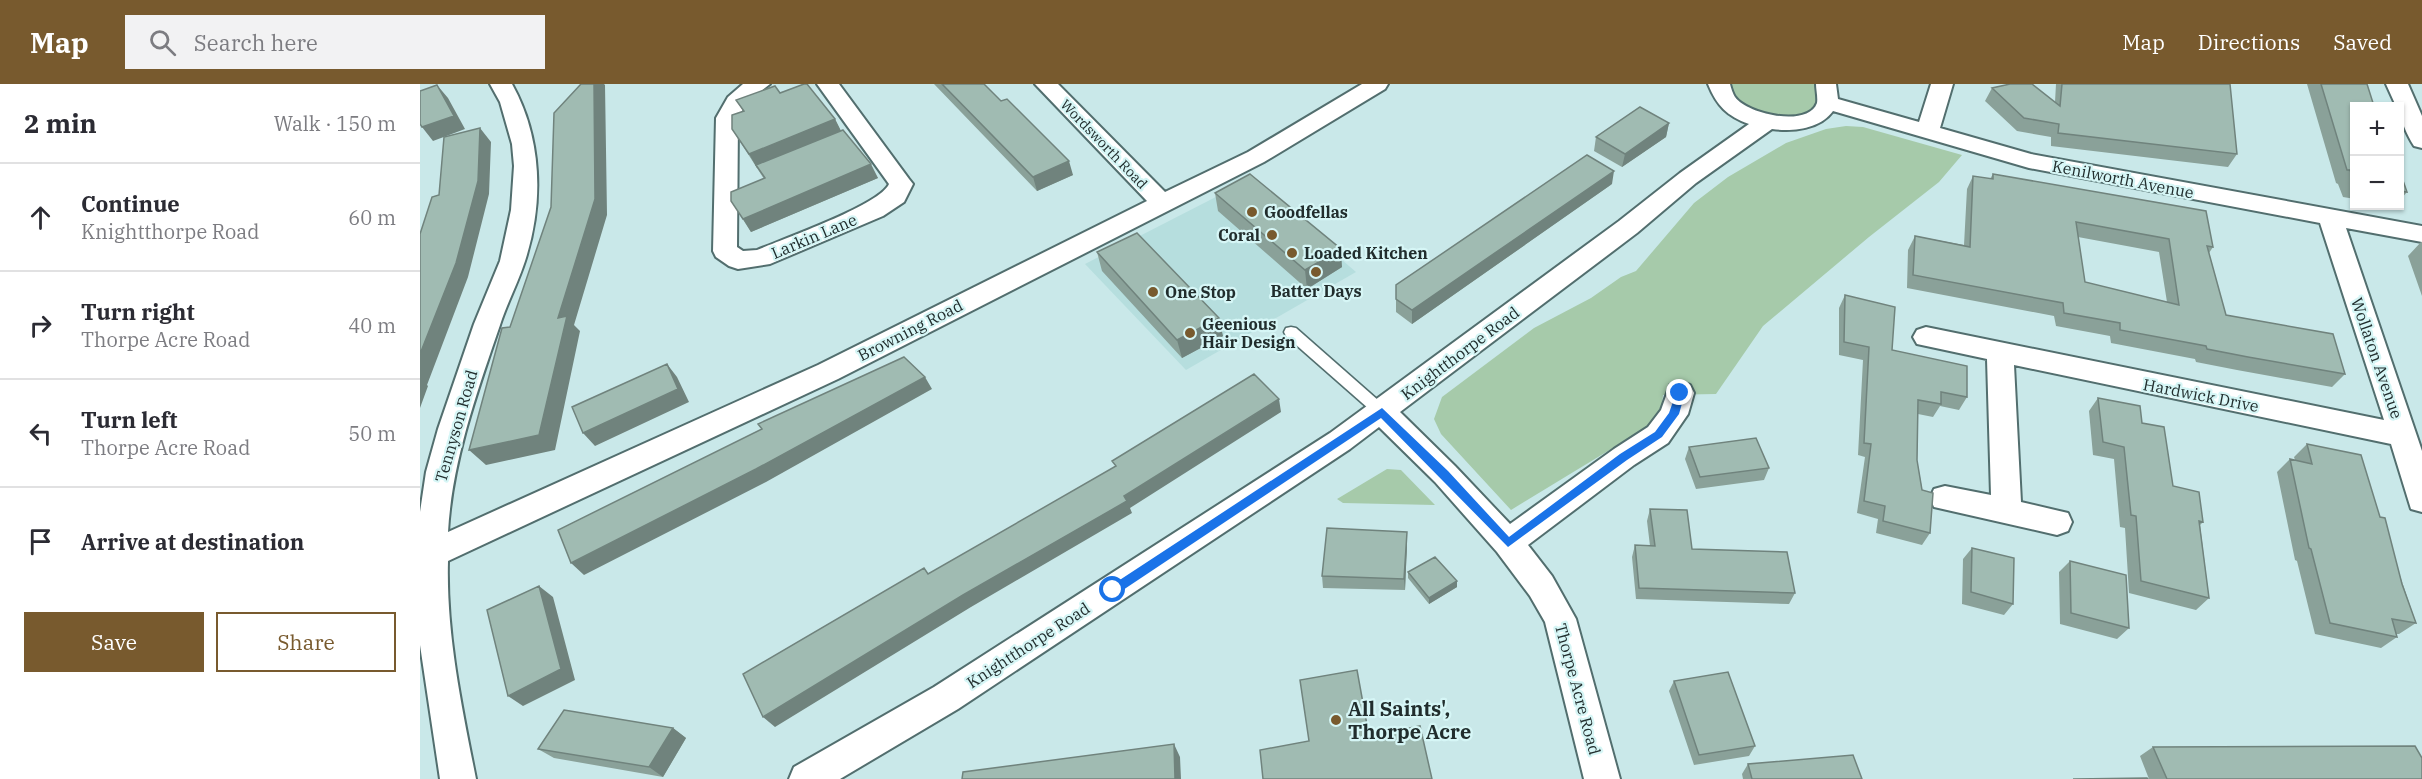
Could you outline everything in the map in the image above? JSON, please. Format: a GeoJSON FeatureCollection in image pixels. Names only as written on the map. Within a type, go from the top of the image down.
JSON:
{"type":"FeatureCollection","features":[{"type":"Feature","properties":{"kind":"street","name":"Larkin Lane"},"geometry":{"type":"LineString","coordinates":[[759,84],[745,91],[732,104],[727,118],[725,251],[738,260],[761,258],[874,210],[896,196],[901,184],[857,133],[830,84]]}},
{"type":"Feature","properties":{"kind":"street","name":"Wordsworth Road"},"geometry":{"type":"LineString","coordinates":[[1046,84],[1163,204]]}},
{"type":"Feature","properties":{"kind":"street","name":"Browning Road"},"geometry":{"type":"LineString","coordinates":[[432,554],[828,372],[1256,157],[1377,84]]}},
{"type":"Feature","properties":{"kind":"street"},"geometry":{"type":"LineString","coordinates":[[1719,84],[1721,93],[1731,106],[1747,116],[1785,124],[1804,121],[1824,111],[1827,94]]}},
{"type":"Feature","properties":{"kind":"street"},"geometry":{"type":"LineString","coordinates":[[1927,132],[1942,84]]}},
{"type":"Feature","properties":{"kind":"street"},"geometry":{"type":"LineString","coordinates":[[2397,84],[2422,141]]}},
{"type":"Feature","properties":{"kind":"street","name":"Tennyson Road"},"geometry":{"type":"LineString","coordinates":[[458,779],[445,709],[435,630],[432,554],[437,494],[451,434],[488,322],[515,252],[523,219],[523,146],[512,87]]}},
{"type":"Feature","properties":{"kind":"street","name":"Kenilworth Avenue"},"geometry":{"type":"LineString","coordinates":[[1827,94],[1927,132],[2029,160],[2087,173],[2422,234]]}},
{"type":"Feature","properties":{"kind":"street","name":"Knightthorpe Road"},"geometry":{"type":"LineString","coordinates":[[815,777],[946,698],[1382,412],[1688,178],[1767,122]]}},
{"type":"Feature","properties":{"kind":"street","name":"Wollaton Avenue"},"geometry":{"type":"LineString","coordinates":[[2330,217],[2403,435],[2422,500]]}},
{"type":"Feature","properties":{"kind":"street","name":"Hardwick Drive"},"geometry":{"type":"LineString","coordinates":[[1926,337],[2403,435]]}},
{"type":"Feature","properties":{"kind":"street"},"geometry":{"type":"LineString","coordinates":[[2000,354],[2006,512]]}},
{"type":"Feature","properties":{"kind":"street"},"geometry":{"type":"LineString","coordinates":[[1508,543],[1623,457],[1658,435],[1674,414],[1680,393]]}},
{"type":"Feature","properties":{"kind":"street","name":"Thorpe Acre Road"},"geometry":{"type":"LineString","coordinates":[[1382,412],[1445,474],[1508,543],[1541,586],[1560,620],[1602,779]]}},
{"type":"Feature","properties":{"kind":"street"},"geometry":{"type":"LineString","coordinates":[[1945,498],[2057,522]]}},
{"type":"Feature","properties":{"kind":"lane"},"geometry":{"type":"LineString","coordinates":[[1291,332],[1382,412]]}},
{"type":"Feature","properties":{"kind":"shaded area"},"geometry":{"type":"Polygon","coordinates":[[[1249,180],[1356,272],[1186,370],[1085,264],[1249,180]]]}},
{"type":"Feature","properties":{"kind":"green space"},"geometry":{"type":"Polygon","coordinates":[[[1719,84],[1825,84],[1816,117],[1756,119],[1719,84]]]}},
{"type":"Feature","properties":{"kind":"green space"},"geometry":{"type":"Polygon","coordinates":[[[1846,126],[1863,127],[1962,155],[1939,182],[1763,326],[1716,394],[1663,395],[1661,413],[1654,423],[1511,510],[1441,434],[1434,419],[1442,397],[1534,328],[1591,298],[1621,277],[1636,271],[1694,203],[1728,177],[1786,143],[1826,129],[1846,126]]]}},
{"type":"Feature","properties":{"kind":"green space"},"geometry":{"type":"Polygon","coordinates":[[[1387,469],[1401,470],[1435,505],[1343,503],[1337,499],[1387,469]]]}},
{"type":"Feature","properties":{"kind":"building"},"geometry":{"type":"Polygon","coordinates":[[[581,84],[594,84],[595,199],[558,318],[567,316],[539,435],[469,450],[502,328],[510,327],[551,207],[554,113],[581,84]]]}},
{"type":"Feature","properties":{"kind":"building"},"geometry":{"type":"Polygon","coordinates":[[[807,84],[835,119],[749,154],[732,129],[732,115],[744,111],[736,100],[775,86],[780,93],[807,84]]]}},
{"type":"Feature","properties":{"kind":"building"},"geometry":{"type":"Polygon","coordinates":[[[942,84],[984,84],[1001,101],[1007,99],[1069,161],[1033,177],[942,84]]]}},
{"type":"Feature","properties":{"kind":"building"},"geometry":{"type":"Polygon","coordinates":[[[2010,84],[2032,84],[2060,106],[2062,84],[2230,84],[2237,154],[2058,133],[2059,124],[2024,118],[1992,88],[2010,84]]]}},
{"type":"Feature","properties":{"kind":"building"},"geometry":{"type":"Polygon","coordinates":[[[2321,84],[2367,84],[2373,102],[2350,102],[2350,170],[2347,170],[2321,84]]]}},
{"type":"Feature","properties":{"kind":"building"},"geometry":{"type":"Polygon","coordinates":[[[437,85],[454,116],[422,127],[420,124],[420,91],[437,85]]]}},
{"type":"Feature","properties":{"kind":"building"},"geometry":{"type":"Polygon","coordinates":[[[1640,107],[1669,123],[1625,154],[1596,137],[1640,107]]]}},
{"type":"Feature","properties":{"kind":"building"},"geometry":{"type":"Polygon","coordinates":[[[480,128],[478,181],[456,263],[420,354],[420,234],[432,197],[439,195],[444,137],[480,128]]]}},
{"type":"Feature","properties":{"kind":"building"},"geometry":{"type":"Polygon","coordinates":[[[843,130],[871,164],[743,219],[731,201],[731,192],[765,178],[756,165],[843,130]]]}},
{"type":"Feature","properties":{"kind":"building"},"geometry":{"type":"Polygon","coordinates":[[[1587,155],[1614,171],[1412,310],[1396,299],[1396,285],[1587,155]]]}},
{"type":"Feature","properties":{"kind":"building"},"geometry":{"type":"Polygon","coordinates":[[[1250,174],[1341,249],[1305,270],[1215,193],[1250,174]]]}},
{"type":"Feature","properties":{"kind":"building"},"geometry":{"type":"Polygon","coordinates":[[[1993,174],[2206,211],[2213,247],[2207,246],[2226,315],[2333,334],[2345,374],[2207,349],[2206,346],[2120,330],[2120,323],[2064,313],[2063,303],[1913,275],[1915,236],[1970,247],[1973,176],[1993,179],[1993,174]],[[2076,222],[2085,282],[2179,305],[2169,239],[2076,222]]]}},
{"type":"Feature","properties":{"kind":"building"},"geometry":{"type":"Polygon","coordinates":[[[1137,233],[1219,318],[1177,340],[1097,252],[1137,233]]]}},
{"type":"Feature","properties":{"kind":"building"},"geometry":{"type":"Polygon","coordinates":[[[1845,295],[1895,307],[1892,350],[1967,366],[1967,397],[1941,392],[1941,404],[1918,400],[1917,460],[1922,490],[1933,493],[1930,533],[1883,521],[1885,506],[1864,501],[1871,444],[1864,443],[1869,347],[1844,342],[1845,295]]]}},
{"type":"Feature","properties":{"kind":"building"},"geometry":{"type":"Polygon","coordinates":[[[904,357],[925,377],[756,469],[571,563],[558,530],[762,429],[758,424],[904,357]]]}},
{"type":"Feature","properties":{"kind":"building"},"geometry":{"type":"Polygon","coordinates":[[[667,364],[678,389],[583,433],[572,407],[667,364]]]}},
{"type":"Feature","properties":{"kind":"building"},"geometry":{"type":"Polygon","coordinates":[[[1254,374],[1279,399],[1124,496],[1127,501],[963,595],[763,717],[743,674],[924,568],[928,574],[1116,466],[1112,461],[1254,374]]]}},
{"type":"Feature","properties":{"kind":"building"},"geometry":{"type":"Polygon","coordinates":[[[2098,398],[2140,406],[2142,423],[2164,427],[2173,486],[2199,492],[2203,522],[2199,521],[2209,598],[2141,581],[2136,516],[2131,515],[2124,447],[2103,442],[2098,398]]]}},
{"type":"Feature","properties":{"kind":"building"},"geometry":{"type":"Polygon","coordinates":[[[1756,438],[1769,468],[1700,477],[1689,447],[1756,438]]]}},
{"type":"Feature","properties":{"kind":"building"},"geometry":{"type":"Polygon","coordinates":[[[2307,444],[2361,455],[2380,517],[2385,518],[2402,584],[2416,623],[2392,619],[2397,637],[2330,623],[2309,548],[2290,459],[2312,464],[2307,444]]]}},
{"type":"Feature","properties":{"kind":"building"},"geometry":{"type":"Polygon","coordinates":[[[1650,509],[1687,510],[1692,549],[1787,552],[1795,593],[1639,588],[1635,545],[1655,546],[1650,509]]]}},
{"type":"Feature","properties":{"kind":"building"},"geometry":{"type":"Polygon","coordinates":[[[1327,528],[1407,532],[1404,579],[1322,576],[1327,528]]]}},
{"type":"Feature","properties":{"kind":"building"},"geometry":{"type":"Polygon","coordinates":[[[1972,548],[2014,558],[2013,604],[1971,592],[1972,548]]]}},
{"type":"Feature","properties":{"kind":"building"},"geometry":{"type":"Polygon","coordinates":[[[1435,557],[1457,581],[1429,598],[1408,572],[1435,557]]]}},
{"type":"Feature","properties":{"kind":"building"},"geometry":{"type":"Polygon","coordinates":[[[2070,561],[2126,575],[2129,628],[2071,613],[2070,561]]]}},
{"type":"Feature","properties":{"kind":"building"},"geometry":{"type":"Polygon","coordinates":[[[539,586],[561,669],[508,696],[487,610],[539,586]]]}},
{"type":"Feature","properties":{"kind":"building","name":"All Saints', Thorpe Acre"},"geometry":{"type":"Polygon","coordinates":[[[1357,670],[1369,736],[1420,726],[1432,779],[1263,779],[1260,750],[1309,741],[1300,680],[1357,670]]]}},
{"type":"Feature","properties":{"kind":"building"},"geometry":{"type":"Polygon","coordinates":[[[1728,672],[1755,746],[1699,755],[1674,681],[1728,672]]]}},
{"type":"Feature","properties":{"kind":"building"},"geometry":{"type":"Polygon","coordinates":[[[564,710],[673,728],[649,767],[538,749],[564,710]]]}},
{"type":"Feature","properties":{"kind":"building"},"geometry":{"type":"Polygon","coordinates":[[[1174,744],[1175,779],[962,779],[963,772],[1174,744]]]}},
{"type":"Feature","properties":{"kind":"building"},"geometry":{"type":"Polygon","coordinates":[[[2415,746],[2422,758],[2422,779],[2167,779],[2153,747],[2415,746]]]}},
{"type":"Feature","properties":{"kind":"building"},"geometry":{"type":"Polygon","coordinates":[[[1853,755],[1862,779],[1752,779],[1748,764],[1853,755]]]}},
{"type":"Feature","properties":{"kind":"building"},"geometry":{"type":"Polygon","coordinates":[[[2147,778],[2148,779],[2073,779],[2147,778]]]}},
{"type":"Feature","properties":{"kind":"place","name":"Goodfellas"},"geometry":{"type":"Point","coordinates":[1252,212]}},
{"type":"Feature","properties":{"kind":"place","name":"Coral"},"geometry":{"type":"Point","coordinates":[1272,235]}},
{"type":"Feature","properties":{"kind":"place","name":"Loaded Kitchen"},"geometry":{"type":"Point","coordinates":[1292,253]}},
{"type":"Feature","properties":{"kind":"place","name":"Batter Days"},"geometry":{"type":"Point","coordinates":[1316,272]}},
{"type":"Feature","properties":{"kind":"place","name":"One Stop"},"geometry":{"type":"Point","coordinates":[1153,292]}},
{"type":"Feature","properties":{"kind":"place","name":"Geenious Hair Design"},"geometry":{"type":"Point","coordinates":[1190,333]}},
{"type":"Feature","properties":{"kind":"place","name":"All Saints', Thorpe Acre"},"geometry":{"type":"Point","coordinates":[1336,720]}},
{"type":"Feature","properties":{"kind":"route"},"geometry":{"type":"LineString","coordinates":[[1113,590],[1382,412],[1445,474],[1508,543],[1623,457],[1658,435],[1674,414],[1680,393]]}}]}
